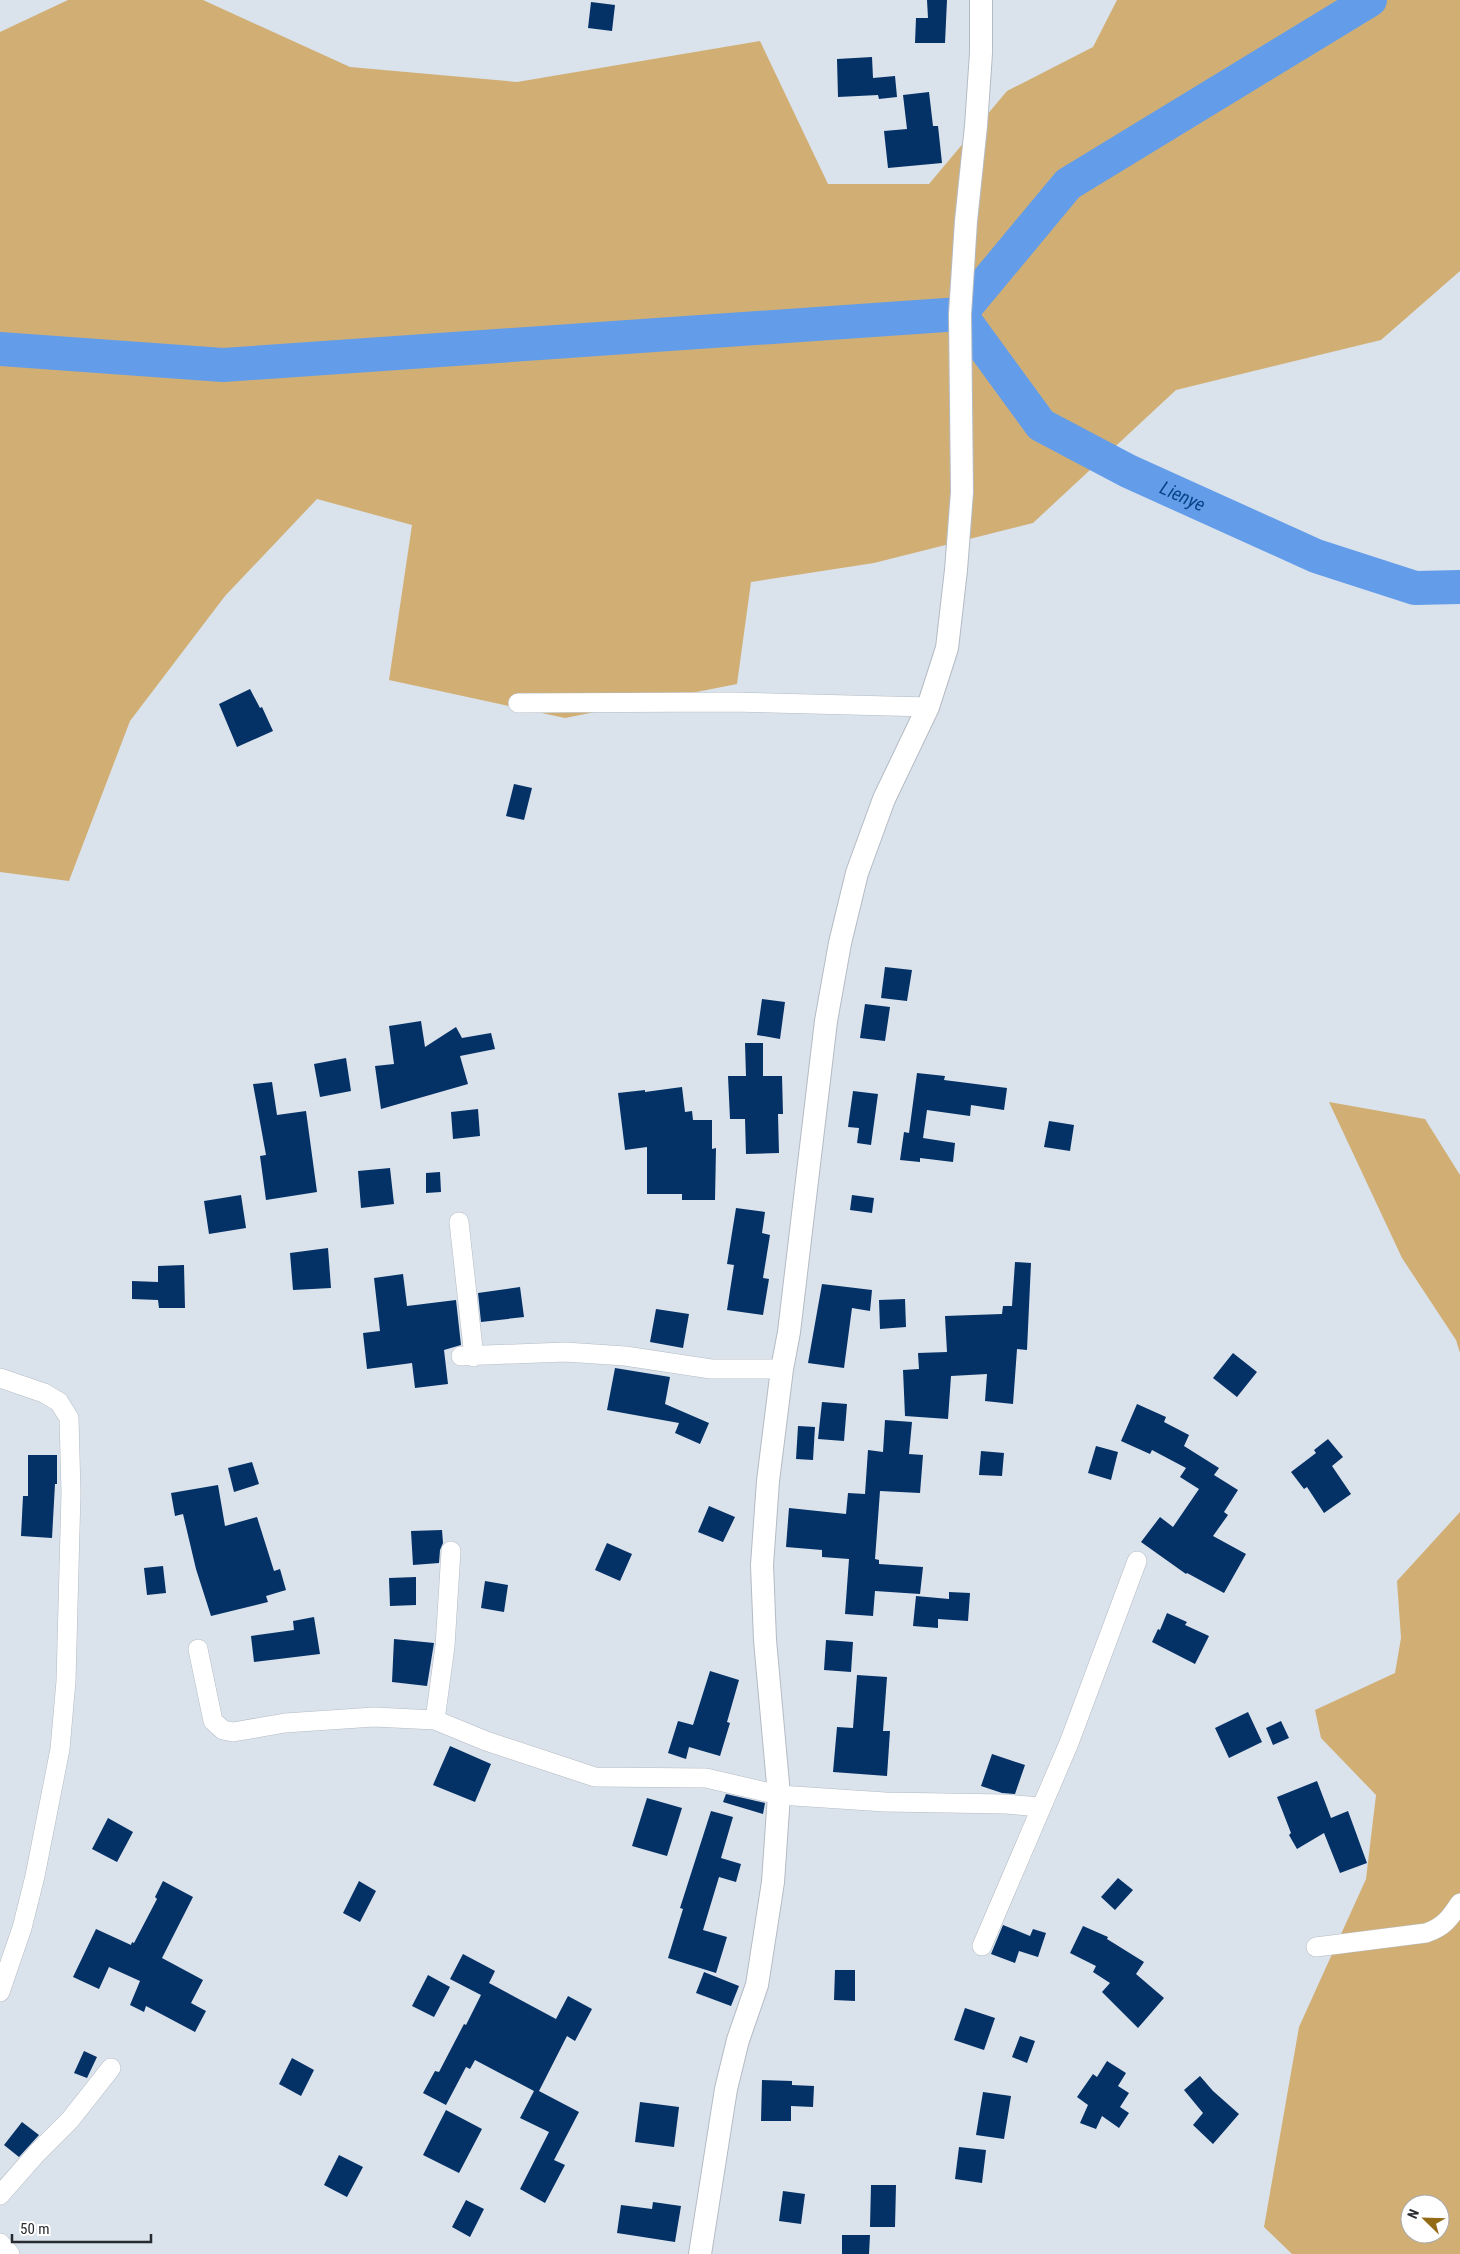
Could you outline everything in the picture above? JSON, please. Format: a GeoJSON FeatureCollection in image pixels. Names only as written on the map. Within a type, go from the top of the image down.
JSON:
{"type":"FeatureCollection","features":[{"type":"Feature","properties":{"kind":"street"},"geometry":{"type":"LineString","coordinates":[[700,2254],[726,2089],[738,2040],[757,1985],[773,1882],[779,1795],[765,1640],[762,1565],[768,1481],[782,1369],[789,1332],[826,1021],[840,943],[857,874],[884,799],[928,707],[947,648],[962,492],[960,314],[966,221],[976,126],[980,53],[980,0]]}},
{"type":"Feature","properties":{"kind":"street"},"geometry":{"type":"LineString","coordinates":[[518,703],[731,702],[928,707]]}},
{"type":"Feature","properties":{"kind":"street"},"geometry":{"type":"LineString","coordinates":[[459,1222],[468,1356],[565,1352],[624,1356],[710,1369],[782,1369]]}},
{"type":"Feature","properties":{"kind":"street"},"geometry":{"type":"LineString","coordinates":[[0,1378],[44,1393],[58,1402],[69,1418],[71,1493],[66,1681],[60,1749],[35,1876],[22,1928],[0,1992]]}},
{"type":"Feature","properties":{"kind":"street"},"geometry":{"type":"LineString","coordinates":[[435,1720],[445,1646],[450,1551]]}},
{"type":"Feature","properties":{"kind":"street"},"geometry":{"type":"LineString","coordinates":[[982,1946],[1069,1743],[1137,1561]]}},
{"type":"Feature","properties":{"kind":"street"},"geometry":{"type":"LineString","coordinates":[[198,1649],[213,1721],[223,1730],[233,1732],[285,1722],[374,1717],[435,1720],[486,1741],[595,1777],[706,1778],[779,1795],[885,1802],[1005,1804],[1041,1807]]}},
{"type":"Feature","properties":{"kind":"street"},"geometry":{"type":"LineString","coordinates":[[1316,1947],[1426,1933],[1440,1928],[1449,1920],[1460,1902]]}},
{"type":"Feature","properties":{"kind":"street"},"geometry":{"type":"LineString","coordinates":[[0,2194],[70,2120],[111,2068]]}},
{"type":"Feature","properties":{"kind":"street"},"geometry":{"type":"LineString","coordinates":[[0,2243],[10,2254]]}},
{"type":"Feature","properties":{"kind":"shaded area"},"geometry":{"type":"Polygon","coordinates":[[[68,0],[203,0],[350,67],[517,82],[760,41],[828,184],[929,184],[1007,91],[1093,47],[1117,0],[1460,0],[1460,271],[1381,340],[1176,390],[1033,523],[874,563],[751,582],[737,684],[565,718],[389,680],[412,525],[317,499],[225,596],[130,721],[69,881],[0,872],[0,32],[68,0]]]}},
{"type":"Feature","properties":{"kind":"shaded area"},"geometry":{"type":"Polygon","coordinates":[[[1329,1102],[1425,1119],[1460,1175],[1460,1353],[1456,1340],[1402,1258],[1329,1102]]]}},
{"type":"Feature","properties":{"kind":"shaded area"},"geometry":{"type":"Polygon","coordinates":[[[1460,1512],[1460,2254],[1292,2254],[1264,2227],[1299,2027],[1366,1879],[1376,1795],[1321,1738],[1315,1710],[1395,1673],[1401,1638],[1397,1581],[1460,1512]]]}},
{"type":"Feature","properties":{"kind":"building"},"geometry":{"type":"Polygon","coordinates":[[[927,0],[947,0],[945,43],[915,43],[916,18],[928,18],[927,0]]]}},
{"type":"Feature","properties":{"kind":"building"},"geometry":{"type":"Polygon","coordinates":[[[591,2],[615,5],[612,31],[588,28],[591,2]]]}},
{"type":"Feature","properties":{"kind":"building"},"geometry":{"type":"Polygon","coordinates":[[[872,57],[873,78],[895,76],[897,97],[879,99],[878,95],[838,97],[837,59],[872,57]]]}},
{"type":"Feature","properties":{"kind":"building"},"geometry":{"type":"Polygon","coordinates":[[[929,92],[933,126],[938,126],[942,163],[888,168],[884,131],[907,129],[903,95],[929,92]]]}},
{"type":"Feature","properties":{"kind":"building"},"geometry":{"type":"Polygon","coordinates":[[[250,689],[260,708],[262,707],[273,731],[237,747],[219,704],[250,689]]]}},
{"type":"Feature","properties":{"kind":"building"},"geometry":{"type":"Polygon","coordinates":[[[514,784],[532,788],[524,820],[506,816],[514,784]]]}},
{"type":"Feature","properties":{"kind":"building"},"geometry":{"type":"Polygon","coordinates":[[[885,967],[912,970],[907,1001],[881,998],[885,967]]]}},
{"type":"Feature","properties":{"kind":"building"},"geometry":{"type":"Polygon","coordinates":[[[762,999],[785,1002],[780,1039],[757,1035],[762,999]]]}},
{"type":"Feature","properties":{"kind":"building"},"geometry":{"type":"Polygon","coordinates":[[[865,1004],[890,1007],[885,1041],[860,1038],[865,1004]]]}},
{"type":"Feature","properties":{"kind":"building"},"geometry":{"type":"Polygon","coordinates":[[[421,1021],[425,1047],[456,1027],[462,1038],[491,1033],[495,1049],[460,1056],[468,1084],[381,1109],[375,1066],[394,1064],[389,1026],[421,1021]]]}},
{"type":"Feature","properties":{"kind":"building"},"geometry":{"type":"Polygon","coordinates":[[[745,1043],[763,1043],[763,1076],[782,1076],[783,1114],[778,1114],[779,1153],[746,1154],[745,1119],[730,1119],[728,1076],[746,1076],[745,1043]]]}},
{"type":"Feature","properties":{"kind":"building"},"geometry":{"type":"Polygon","coordinates":[[[346,1058],[351,1091],[320,1097],[314,1064],[346,1058]]]}},
{"type":"Feature","properties":{"kind":"building"},"geometry":{"type":"Polygon","coordinates":[[[917,1073],[945,1076],[944,1080],[1007,1088],[1004,1110],[971,1105],[970,1116],[927,1110],[923,1138],[955,1143],[953,1162],[920,1158],[920,1162],[900,1160],[904,1132],[909,1133],[917,1073]]]}},
{"type":"Feature","properties":{"kind":"building"},"geometry":{"type":"Polygon","coordinates":[[[272,1082],[277,1115],[306,1111],[317,1192],[266,1200],[260,1156],[266,1155],[253,1084],[272,1082]]]}},
{"type":"Feature","properties":{"kind":"building"},"geometry":{"type":"Polygon","coordinates":[[[682,1087],[685,1112],[692,1111],[693,1120],[712,1120],[712,1149],[716,1148],[715,1200],[682,1200],[682,1194],[647,1194],[647,1147],[625,1150],[618,1093],[645,1090],[645,1092],[682,1087]]]}},
{"type":"Feature","properties":{"kind":"building"},"geometry":{"type":"Polygon","coordinates":[[[853,1091],[878,1094],[871,1145],[857,1143],[859,1128],[848,1127],[853,1091]]]}},
{"type":"Feature","properties":{"kind":"building"},"geometry":{"type":"Polygon","coordinates":[[[478,1109],[480,1136],[453,1139],[451,1112],[478,1109]]]}},
{"type":"Feature","properties":{"kind":"building"},"geometry":{"type":"Polygon","coordinates":[[[1049,1121],[1074,1125],[1070,1151],[1044,1147],[1049,1121]]]}},
{"type":"Feature","properties":{"kind":"building"},"geometry":{"type":"Polygon","coordinates":[[[390,1168],[394,1204],[361,1208],[358,1171],[390,1168]]]}},
{"type":"Feature","properties":{"kind":"building"},"geometry":{"type":"Polygon","coordinates":[[[440,1172],[441,1192],[426,1193],[426,1173],[440,1172]]]}},
{"type":"Feature","properties":{"kind":"building"},"geometry":{"type":"Polygon","coordinates":[[[241,1195],[246,1228],[209,1234],[204,1201],[241,1195]]]}},
{"type":"Feature","properties":{"kind":"building"},"geometry":{"type":"Polygon","coordinates":[[[852,1195],[874,1198],[872,1213],[850,1210],[852,1195]]]}},
{"type":"Feature","properties":{"kind":"building"},"geometry":{"type":"Polygon","coordinates":[[[736,1208],[765,1212],[762,1233],[770,1235],[763,1278],[769,1279],[763,1315],[727,1310],[734,1265],[727,1264],[736,1208]]]}},
{"type":"Feature","properties":{"kind":"building"},"geometry":{"type":"Polygon","coordinates":[[[328,1248],[331,1288],[293,1290],[290,1253],[328,1248]]]}},
{"type":"Feature","properties":{"kind":"building"},"geometry":{"type":"Polygon","coordinates":[[[1015,1262],[1031,1263],[1027,1350],[1017,1349],[1013,1404],[985,1401],[987,1374],[951,1376],[948,1419],[905,1416],[903,1370],[919,1369],[918,1353],[947,1352],[945,1316],[1002,1314],[1003,1306],[1012,1306],[1015,1262]]]}},
{"type":"Feature","properties":{"kind":"building"},"geometry":{"type":"Polygon","coordinates":[[[184,1265],[185,1308],[159,1308],[158,1300],[132,1299],[132,1281],[158,1282],[158,1266],[184,1265]]]}},
{"type":"Feature","properties":{"kind":"building"},"geometry":{"type":"Polygon","coordinates":[[[403,1274],[407,1306],[456,1300],[461,1345],[444,1350],[448,1384],[415,1388],[412,1363],[367,1369],[363,1333],[380,1331],[374,1278],[403,1274]]]}},
{"type":"Feature","properties":{"kind":"building"},"geometry":{"type":"Polygon","coordinates":[[[822,1284],[872,1290],[870,1311],[852,1308],[844,1368],[808,1363],[822,1284]]]}},
{"type":"Feature","properties":{"kind":"building"},"geometry":{"type":"Polygon","coordinates":[[[520,1287],[524,1317],[481,1322],[478,1293],[520,1287]]]}},
{"type":"Feature","properties":{"kind":"building"},"geometry":{"type":"Polygon","coordinates":[[[905,1299],[906,1327],[880,1329],[879,1300],[905,1299]]]}},
{"type":"Feature","properties":{"kind":"building"},"geometry":{"type":"Polygon","coordinates":[[[656,1309],[689,1314],[683,1348],[650,1342],[656,1309]]]}},
{"type":"Feature","properties":{"kind":"building"},"geometry":{"type":"Polygon","coordinates":[[[1233,1353],[1257,1372],[1237,1397],[1213,1378],[1233,1353]]]}},
{"type":"Feature","properties":{"kind":"building"},"geometry":{"type":"Polygon","coordinates":[[[615,1368],[670,1377],[665,1404],[709,1423],[700,1444],[675,1433],[679,1423],[607,1410],[615,1368]]]}},
{"type":"Feature","properties":{"kind":"building"},"geometry":{"type":"Polygon","coordinates":[[[822,1402],[847,1404],[844,1441],[818,1439],[822,1402]]]}},
{"type":"Feature","properties":{"kind":"building"},"geometry":{"type":"Polygon","coordinates":[[[1137,1404],[1166,1417],[1164,1422],[1189,1435],[1184,1446],[1219,1468],[1214,1475],[1238,1490],[1224,1512],[1228,1515],[1213,1536],[1246,1554],[1224,1593],[1186,1574],[1141,1542],[1160,1517],[1173,1527],[1199,1489],[1180,1477],[1186,1468],[1152,1450],[1150,1454],[1121,1441],[1137,1404]]]}},
{"type":"Feature","properties":{"kind":"building"},"geometry":{"type":"Polygon","coordinates":[[[885,1420],[912,1422],[909,1454],[923,1455],[920,1493],[880,1491],[875,1559],[879,1560],[879,1564],[923,1567],[920,1594],[875,1591],[873,1616],[845,1614],[849,1559],[822,1557],[822,1550],[786,1547],[789,1508],[846,1514],[848,1493],[865,1494],[868,1450],[883,1452],[885,1420]]]}},
{"type":"Feature","properties":{"kind":"building"},"geometry":{"type":"Polygon","coordinates":[[[798,1426],[815,1427],[813,1460],[796,1459],[798,1426]]]}},
{"type":"Feature","properties":{"kind":"building"},"geometry":{"type":"Polygon","coordinates":[[[1328,1439],[1343,1457],[1332,1466],[1351,1494],[1324,1513],[1307,1487],[1304,1489],[1291,1472],[1316,1453],[1314,1450],[1328,1439]]]}},
{"type":"Feature","properties":{"kind":"building"},"geometry":{"type":"Polygon","coordinates":[[[1096,1446],[1118,1452],[1111,1480],[1088,1473],[1096,1446]]]}},
{"type":"Feature","properties":{"kind":"building"},"geometry":{"type":"Polygon","coordinates":[[[981,1451],[1004,1453],[1002,1476],[979,1475],[981,1451]]]}},
{"type":"Feature","properties":{"kind":"building"},"geometry":{"type":"Polygon","coordinates":[[[28,1455],[57,1455],[57,1484],[55,1484],[52,1538],[21,1536],[23,1496],[28,1496],[28,1455]]]}},
{"type":"Feature","properties":{"kind":"building"},"geometry":{"type":"Polygon","coordinates":[[[252,1462],[259,1484],[234,1492],[228,1468],[252,1462]]]}},
{"type":"Feature","properties":{"kind":"building"},"geometry":{"type":"Polygon","coordinates":[[[218,1485],[225,1526],[257,1517],[274,1571],[280,1569],[286,1590],[266,1596],[268,1602],[211,1616],[196,1569],[183,1514],[175,1516],[171,1493],[218,1485]]]}},
{"type":"Feature","properties":{"kind":"building"},"geometry":{"type":"Polygon","coordinates":[[[709,1506],[735,1517],[723,1542],[698,1532],[709,1506]]]}},
{"type":"Feature","properties":{"kind":"building"},"geometry":{"type":"Polygon","coordinates":[[[442,1530],[443,1543],[440,1550],[439,1563],[413,1565],[411,1531],[442,1530]]]}},
{"type":"Feature","properties":{"kind":"building"},"geometry":{"type":"Polygon","coordinates":[[[607,1543],[632,1554],[620,1581],[595,1570],[607,1543]]]}},
{"type":"Feature","properties":{"kind":"building"},"geometry":{"type":"Polygon","coordinates":[[[163,1566],[166,1593],[147,1595],[144,1568],[163,1566]]]}},
{"type":"Feature","properties":{"kind":"building"},"geometry":{"type":"Polygon","coordinates":[[[416,1577],[416,1605],[390,1606],[389,1578],[416,1577]]]}},
{"type":"Feature","properties":{"kind":"building"},"geometry":{"type":"Polygon","coordinates":[[[485,1581],[508,1585],[504,1612],[481,1608],[485,1581]]]}},
{"type":"Feature","properties":{"kind":"building"},"geometry":{"type":"Polygon","coordinates":[[[949,1592],[970,1593],[968,1621],[938,1619],[938,1628],[913,1626],[916,1596],[949,1599],[949,1592]]]}},
{"type":"Feature","properties":{"kind":"building"},"geometry":{"type":"Polygon","coordinates":[[[1167,1613],[1187,1622],[1185,1625],[1209,1636],[1195,1664],[1152,1642],[1158,1629],[1160,1630],[1167,1613]]]}},
{"type":"Feature","properties":{"kind":"building"},"geometry":{"type":"Polygon","coordinates":[[[314,1617],[320,1654],[254,1662],[251,1636],[294,1630],[293,1621],[314,1617]]]}},
{"type":"Feature","properties":{"kind":"building"},"geometry":{"type":"Polygon","coordinates":[[[394,1639],[434,1643],[427,1686],[392,1682],[394,1639]]]}},
{"type":"Feature","properties":{"kind":"building"},"geometry":{"type":"Polygon","coordinates":[[[826,1640],[853,1642],[851,1672],[824,1670],[826,1640]]]}},
{"type":"Feature","properties":{"kind":"building"},"geometry":{"type":"Polygon","coordinates":[[[710,1671],[739,1680],[727,1722],[730,1723],[720,1756],[689,1747],[686,1759],[668,1753],[678,1721],[693,1725],[710,1671]]]}},
{"type":"Feature","properties":{"kind":"building"},"geometry":{"type":"Polygon","coordinates":[[[857,1675],[887,1677],[883,1731],[890,1731],[887,1776],[833,1772],[837,1727],[853,1728],[857,1675]]]}},
{"type":"Feature","properties":{"kind":"building"},"geometry":{"type":"Polygon","coordinates":[[[1248,1712],[1262,1742],[1229,1758],[1215,1728],[1248,1712]]]}},
{"type":"Feature","properties":{"kind":"building"},"geometry":{"type":"Polygon","coordinates":[[[1281,1721],[1289,1738],[1273,1745],[1266,1728],[1281,1721]]]}},
{"type":"Feature","properties":{"kind":"building"},"geometry":{"type":"Polygon","coordinates":[[[450,1746],[491,1764],[475,1802],[433,1785],[450,1746]]]}},
{"type":"Feature","properties":{"kind":"building"},"geometry":{"type":"Polygon","coordinates":[[[992,1754],[1025,1765],[1015,1794],[1002,1793],[981,1786],[992,1754]]]}},
{"type":"Feature","properties":{"kind":"building"},"geometry":{"type":"Polygon","coordinates":[[[1317,1781],[1331,1818],[1348,1811],[1367,1863],[1340,1873],[1324,1833],[1297,1849],[1289,1835],[1291,1833],[1277,1797],[1317,1781]]]}},
{"type":"Feature","properties":{"kind":"building"},"geometry":{"type":"Polygon","coordinates":[[[726,1794],[765,1803],[763,1814],[723,1802],[726,1794]]]}},
{"type":"Feature","properties":{"kind":"building"},"geometry":{"type":"Polygon","coordinates":[[[647,1798],[682,1808],[667,1856],[632,1846],[647,1798]]]}},
{"type":"Feature","properties":{"kind":"building"},"geometry":{"type":"Polygon","coordinates":[[[711,1811],[733,1817],[721,1858],[741,1864],[736,1882],[719,1877],[703,1930],[727,1937],[716,1973],[668,1958],[683,1909],[680,1908],[711,1811]]]}},
{"type":"Feature","properties":{"kind":"building"},"geometry":{"type":"Polygon","coordinates":[[[108,1818],[133,1832],[117,1862],[92,1849],[108,1818]]]}},
{"type":"Feature","properties":{"kind":"building"},"geometry":{"type":"Polygon","coordinates":[[[1118,1878],[1133,1890],[1115,1910],[1101,1897],[1118,1878]]]}},
{"type":"Feature","properties":{"kind":"building"},"geometry":{"type":"Polygon","coordinates":[[[163,1881],[193,1897],[162,1958],[203,1980],[191,2003],[206,2011],[195,2032],[146,2006],[144,2012],[130,2005],[140,1981],[109,1967],[99,1989],[73,1977],[96,1929],[131,1945],[132,1942],[134,1943],[157,1899],[155,1897],[163,1881]]]}},
{"type":"Feature","properties":{"kind":"building"},"geometry":{"type":"Polygon","coordinates":[[[359,1881],[376,1891],[360,1922],[343,1913],[359,1881]]]}},
{"type":"Feature","properties":{"kind":"building"},"geometry":{"type":"Polygon","coordinates":[[[1003,1925],[1030,1936],[1033,1929],[1046,1933],[1038,1957],[1019,1951],[1015,1963],[991,1954],[1003,1925]]]}},
{"type":"Feature","properties":{"kind":"building"},"geometry":{"type":"Polygon","coordinates":[[[1083,1926],[1108,1937],[1107,1939],[1144,1962],[1136,1974],[1164,1998],[1138,2028],[1102,1992],[1110,1983],[1093,1972],[1096,1966],[1070,1953],[1083,1926]]]}},
{"type":"Feature","properties":{"kind":"building"},"geometry":{"type":"Polygon","coordinates":[[[463,1954],[495,1971],[489,1983],[556,2019],[568,1996],[592,2009],[575,2041],[567,2036],[539,2091],[579,2112],[554,2160],[565,2165],[545,2203],[520,2189],[549,2132],[520,2118],[534,2091],[475,2060],[470,2069],[466,2067],[446,2105],[423,2093],[435,2071],[439,2072],[481,1995],[450,1979],[463,1954]]]}},
{"type":"Feature","properties":{"kind":"building"},"geometry":{"type":"Polygon","coordinates":[[[835,1970],[855,1970],[855,2001],[834,2000],[835,1970]]]}},
{"type":"Feature","properties":{"kind":"building"},"geometry":{"type":"Polygon","coordinates":[[[704,1972],[739,1986],[731,2006],[696,1993],[704,1972]]]}},
{"type":"Feature","properties":{"kind":"building"},"geometry":{"type":"Polygon","coordinates":[[[428,1975],[450,1987],[434,2017],[412,2006],[428,1975]]]}},
{"type":"Feature","properties":{"kind":"building"},"geometry":{"type":"Polygon","coordinates":[[[965,2008],[995,2018],[984,2050],[954,2040],[965,2008]]]}},
{"type":"Feature","properties":{"kind":"building"},"geometry":{"type":"Polygon","coordinates":[[[1020,2036],[1035,2041],[1027,2063],[1012,2057],[1020,2036]]]}},
{"type":"Feature","properties":{"kind":"building"},"geometry":{"type":"Polygon","coordinates":[[[84,2051],[97,2057],[87,2078],[74,2073],[84,2051]]]}},
{"type":"Feature","properties":{"kind":"building"},"geometry":{"type":"Polygon","coordinates":[[[292,2058],[314,2070],[301,2096],[279,2084],[292,2058]]]}},
{"type":"Feature","properties":{"kind":"building"},"geometry":{"type":"Polygon","coordinates":[[[1107,2061],[1126,2073],[1118,2086],[1129,2093],[1120,2107],[1129,2113],[1119,2128],[1102,2116],[1096,2129],[1080,2123],[1088,2105],[1077,2097],[1093,2074],[1097,2077],[1107,2061]]]}},
{"type":"Feature","properties":{"kind":"building"},"geometry":{"type":"Polygon","coordinates":[[[1200,2076],[1213,2091],[1239,2114],[1213,2144],[1193,2125],[1203,2113],[1184,2090],[1200,2076]]]}},
{"type":"Feature","properties":{"kind":"building"},"geometry":{"type":"Polygon","coordinates":[[[762,2080],[792,2081],[792,2085],[814,2086],[813,2107],[791,2106],[791,2121],[761,2121],[762,2080]]]}},
{"type":"Feature","properties":{"kind":"building"},"geometry":{"type":"Polygon","coordinates":[[[983,2092],[1011,2096],[1004,2139],[976,2135],[983,2092]]]}},
{"type":"Feature","properties":{"kind":"building"},"geometry":{"type":"Polygon","coordinates":[[[640,2102],[679,2107],[674,2147],[635,2142],[640,2102]]]}},
{"type":"Feature","properties":{"kind":"building"},"geometry":{"type":"Polygon","coordinates":[[[446,2110],[482,2129],[459,2173],[423,2155],[446,2110]]]}},
{"type":"Feature","properties":{"kind":"building"},"geometry":{"type":"Polygon","coordinates":[[[22,2122],[39,2135],[19,2157],[4,2145],[22,2122]]]}},
{"type":"Feature","properties":{"kind":"building"},"geometry":{"type":"Polygon","coordinates":[[[959,2147],[986,2150],[982,2183],[955,2179],[959,2147]]]}},
{"type":"Feature","properties":{"kind":"building"},"geometry":{"type":"Polygon","coordinates":[[[339,2155],[363,2167],[347,2197],[324,2185],[339,2155]]]}},
{"type":"Feature","properties":{"kind":"building"},"geometry":{"type":"Polygon","coordinates":[[[871,2185],[896,2185],[895,2227],[870,2227],[871,2185]]]}},
{"type":"Feature","properties":{"kind":"building"},"geometry":{"type":"Polygon","coordinates":[[[783,2191],[805,2194],[801,2224],[779,2221],[783,2191]]]}},
{"type":"Feature","properties":{"kind":"building"},"geometry":{"type":"Polygon","coordinates":[[[466,2200],[484,2209],[470,2237],[452,2227],[466,2200]]]}},
{"type":"Feature","properties":{"kind":"building"},"geometry":{"type":"Polygon","coordinates":[[[653,2202],[681,2206],[675,2242],[617,2233],[621,2205],[652,2209],[653,2202]]]}},
{"type":"Feature","properties":{"kind":"building"},"geometry":{"type":"Polygon","coordinates":[[[842,2235],[870,2235],[869,2254],[842,2254],[842,2235]]]}},
{"type":"Feature","properties":{"kind":"waterway"},"geometry":{"type":"LineString","coordinates":[[0,349],[223,365],[960,314],[1068,184],[1370,0]]}},
{"type":"Feature","properties":{"kind":"waterway","name":"Lienye"},"geometry":{"type":"LineString","coordinates":[[960,314],[1041,425],[1128,471],[1316,556],[1415,588],[1460,587]]}}]}
